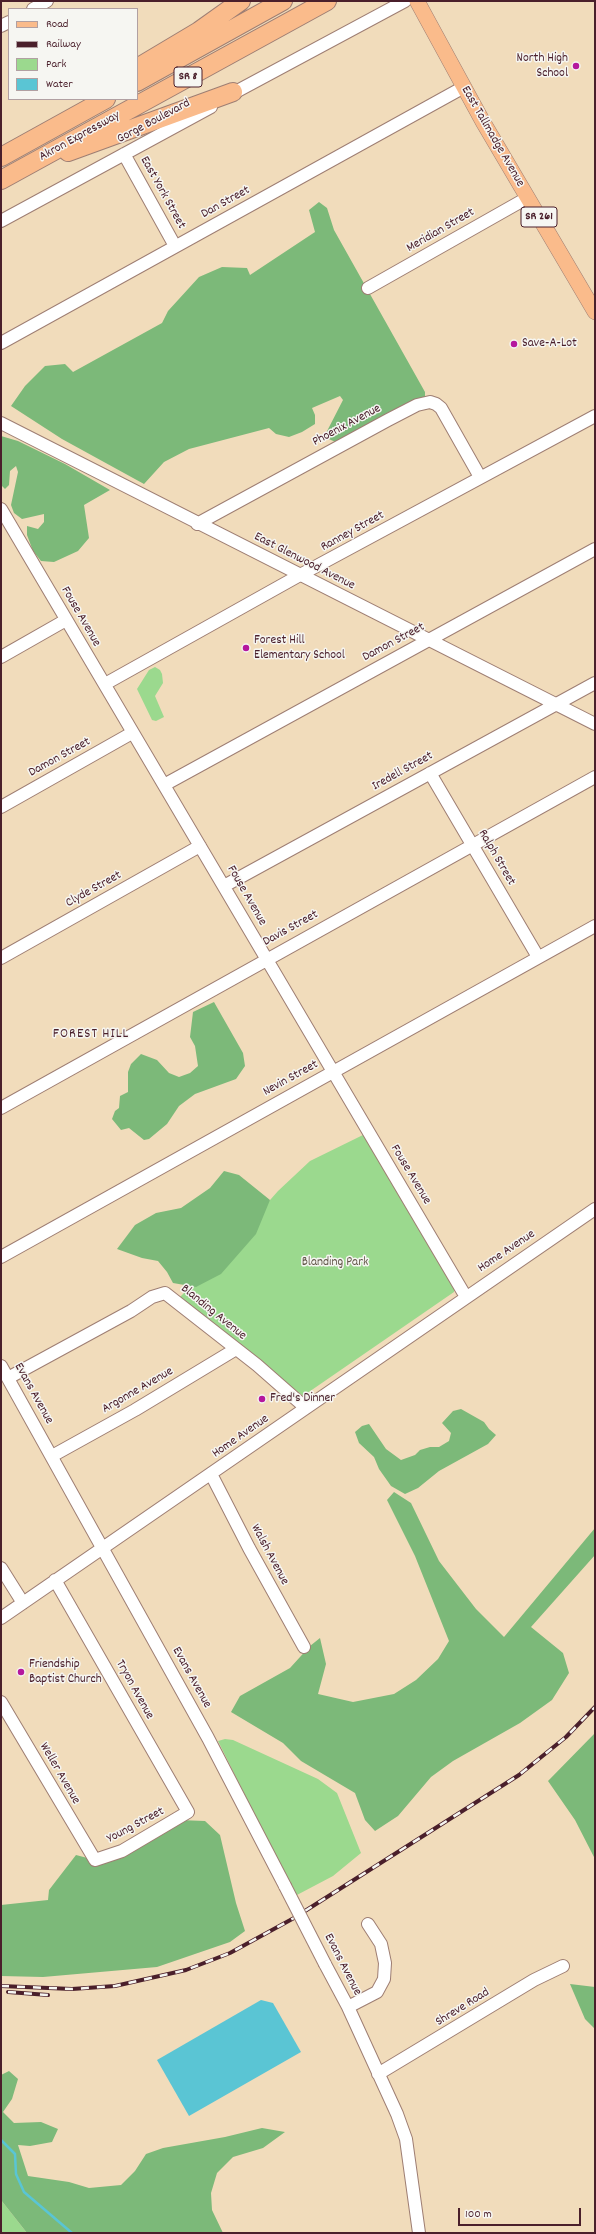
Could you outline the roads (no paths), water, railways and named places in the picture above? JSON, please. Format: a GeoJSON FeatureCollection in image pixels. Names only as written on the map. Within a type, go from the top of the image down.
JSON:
{"type":"FeatureCollection","features":[{"type":"Feature","properties":{"kind":"highway"},"geometry":{"type":"LineString","coordinates":[[138,67],[199,30],[241,1]]}},
{"type":"Feature","properties":{"kind":"highway","name":"SR 8"},"geometry":{"type":"LineString","coordinates":[[138,81],[283,1]]}},
{"type":"Feature","properties":{"kind":"highway","name":"Akron Expressway"},"geometry":{"type":"LineString","coordinates":[[1,180],[327,1]]}},
{"type":"Feature","properties":{"kind":"highway"},"geometry":{"type":"LineString","coordinates":[[49,153],[70,152],[152,120],[233,92]]}},
{"type":"Feature","properties":{"kind":"highway","name":"Akron Expressway"},"geometry":{"type":"LineString","coordinates":[[1,157],[104,100]]}},
{"type":"Feature","properties":{"kind":"main road","name":"East Tallmadge Avenue"},"geometry":{"type":"LineString","coordinates":[[417,1],[527,198],[595,312]]}},
{"type":"Feature","properties":{"kind":"street","name":"Gorge Boulevard"},"geometry":{"type":"LineString","coordinates":[[1,221],[212,107],[233,92],[405,1]]}},
{"type":"Feature","properties":{"kind":"street","name":"Dan Street"},"geometry":{"type":"LineString","coordinates":[[1,343],[464,87]]}},
{"type":"Feature","properties":{"kind":"street","name":"East York Street"},"geometry":{"type":"LineString","coordinates":[[124,154],[175,246]]}},
{"type":"Feature","properties":{"kind":"street","name":"Meridian Street"},"geometry":{"type":"LineString","coordinates":[[368,288],[527,198]]}},
{"type":"Feature","properties":{"kind":"street","name":"Phoenix Avenue"},"geometry":{"type":"LineString","coordinates":[[198,524],[394,417],[417,405],[430,402],[441,408],[480,477]]}},
{"type":"Feature","properties":{"kind":"street","name":"Ranney Street"},"geometry":{"type":"LineString","coordinates":[[105,684],[300,575],[595,416]]}},
{"type":"Feature","properties":{"kind":"street","name":"East Glenwood Avenue"},"geometry":{"type":"LineString","coordinates":[[1,423],[595,724]]}},
{"type":"Feature","properties":{"kind":"street","name":"Fouse Avenue"},"geometry":{"type":"LineString","coordinates":[[1,509],[466,1297]]}},
{"type":"Feature","properties":{"kind":"street","name":"Damon Street"},"geometry":{"type":"LineString","coordinates":[[164,785],[595,549]]}},
{"type":"Feature","properties":{"kind":"street"},"geometry":{"type":"LineString","coordinates":[[1,657],[66,620]]}},
{"type":"Feature","properties":{"kind":"street","name":"Iredell Street"},"geometry":{"type":"LineString","coordinates":[[224,886],[595,683]]}},
{"type":"Feature","properties":{"kind":"street","name":"Damon Street"},"geometry":{"type":"LineString","coordinates":[[1,807],[132,733]]}},
{"type":"Feature","properties":{"kind":"street","name":"Ralph Street"},"geometry":{"type":"LineString","coordinates":[[430,773],[538,957]]}},
{"type":"Feature","properties":{"kind":"street","name":"Davis Street"},"geometry":{"type":"LineString","coordinates":[[1,1108],[472,844],[595,777]]}},
{"type":"Feature","properties":{"kind":"street","name":"Clyde Street"},"geometry":{"type":"LineString","coordinates":[[1,958],[200,846]]}},
{"type":"Feature","properties":{"kind":"street","name":"Nevin Street"},"geometry":{"type":"LineString","coordinates":[[1,1257],[595,926]]}},
{"type":"Feature","properties":{"kind":"street","name":"Home Avenue"},"geometry":{"type":"LineString","coordinates":[[1,1618],[595,1209]]}},
{"type":"Feature","properties":{"kind":"street","name":"Blanding Avenue"},"geometry":{"type":"LineString","coordinates":[[8,1378],[158,1294],[165,1293],[285,1388],[306,1408]]}},
{"type":"Feature","properties":{"kind":"street","name":"Argonne Avenue"},"geometry":{"type":"LineString","coordinates":[[52,1456],[142,1406],[236,1349]]}},
{"type":"Feature","properties":{"kind":"street","name":"Evans Avenue"},"geometry":{"type":"LineString","coordinates":[[1,1366],[103,1548],[260,1836],[348,2007],[397,2114],[406,2139],[419,2233]]}},
{"type":"Feature","properties":{"kind":"street","name":"Walsh Avenue"},"geometry":{"type":"LineString","coordinates":[[211,1474],[249,1548],[304,1647]]}},
{"type":"Feature","properties":{"kind":"street"},"geometry":{"type":"LineString","coordinates":[[1,1568],[23,1603]]}},
{"type":"Feature","properties":{"kind":"street","name":"Tryon Avenue"},"geometry":{"type":"LineString","coordinates":[[56,1580],[188,1812]]}},
{"type":"Feature","properties":{"kind":"street","name":"Weller Avenue"},"geometry":{"type":"LineString","coordinates":[[1,1702],[95,1860]]}},
{"type":"Feature","properties":{"kind":"street","name":"Young Street"},"geometry":{"type":"LineString","coordinates":[[95,1860],[122,1851],[188,1812]]}},
{"type":"Feature","properties":{"kind":"street","name":"Evans Avenue"},"geometry":{"type":"LineString","coordinates":[[348,2007],[377,1992],[384,1979],[385,1963],[381,1944],[368,1924]]}},
{"type":"Feature","properties":{"kind":"street","name":"Shreve Road"},"geometry":{"type":"LineString","coordinates":[[378,2074],[534,1980],[562,1966]]}},
{"type":"Feature","properties":{"kind":"water"},"geometry":{"type":"Polygon","coordinates":[[[261,2000],[273,2003],[301,2052],[189,2116],[157,2060],[261,2000]]]}},
{"type":"Feature","properties":{"kind":"waterway"},"geometry":{"type":"LineString","coordinates":[[1,2140],[15,2154],[16,2174],[24,2192],[72,2233]]}},
{"type":"Feature","properties":{"kind":"railway"},"geometry":{"type":"LineString","coordinates":[[1,1986],[72,1989],[115,1986],[186,1970],[230,1953],[294,1918],[519,1775],[566,1737],[595,1707]]}},
{"type":"Feature","properties":{"kind":"railway"},"geometry":{"type":"LineString","coordinates":[[8,1992],[48,1995]]}},
{"type":"Feature","properties":{"kind":"place","name":"North High School"},"geometry":{"type":"Point","coordinates":[576,66]}},
{"type":"Feature","properties":{"kind":"place","name":"Save-A-Lot"},"geometry":{"type":"Point","coordinates":[514,344]}},
{"type":"Feature","properties":{"kind":"place","name":"Forest Hill Elementary School"},"geometry":{"type":"Point","coordinates":[246,648]}},
{"type":"Feature","properties":{"kind":"place","name":"Fred's Dinner"},"geometry":{"type":"Point","coordinates":[262,1399]}},
{"type":"Feature","properties":{"kind":"place","name":"Friendship Baptist Church"},"geometry":{"type":"Point","coordinates":[21,1672]}},
{"type":"Feature","properties":{"kind":"district","name":"FOREST HILL"},"geometry":{"type":"Point","coordinates":[91,1035]}},
{"type":"Feature","properties":{"kind":"park label","name":"Blanding Park"},"geometry":{"type":"Point","coordinates":[335,1263]}}]}
